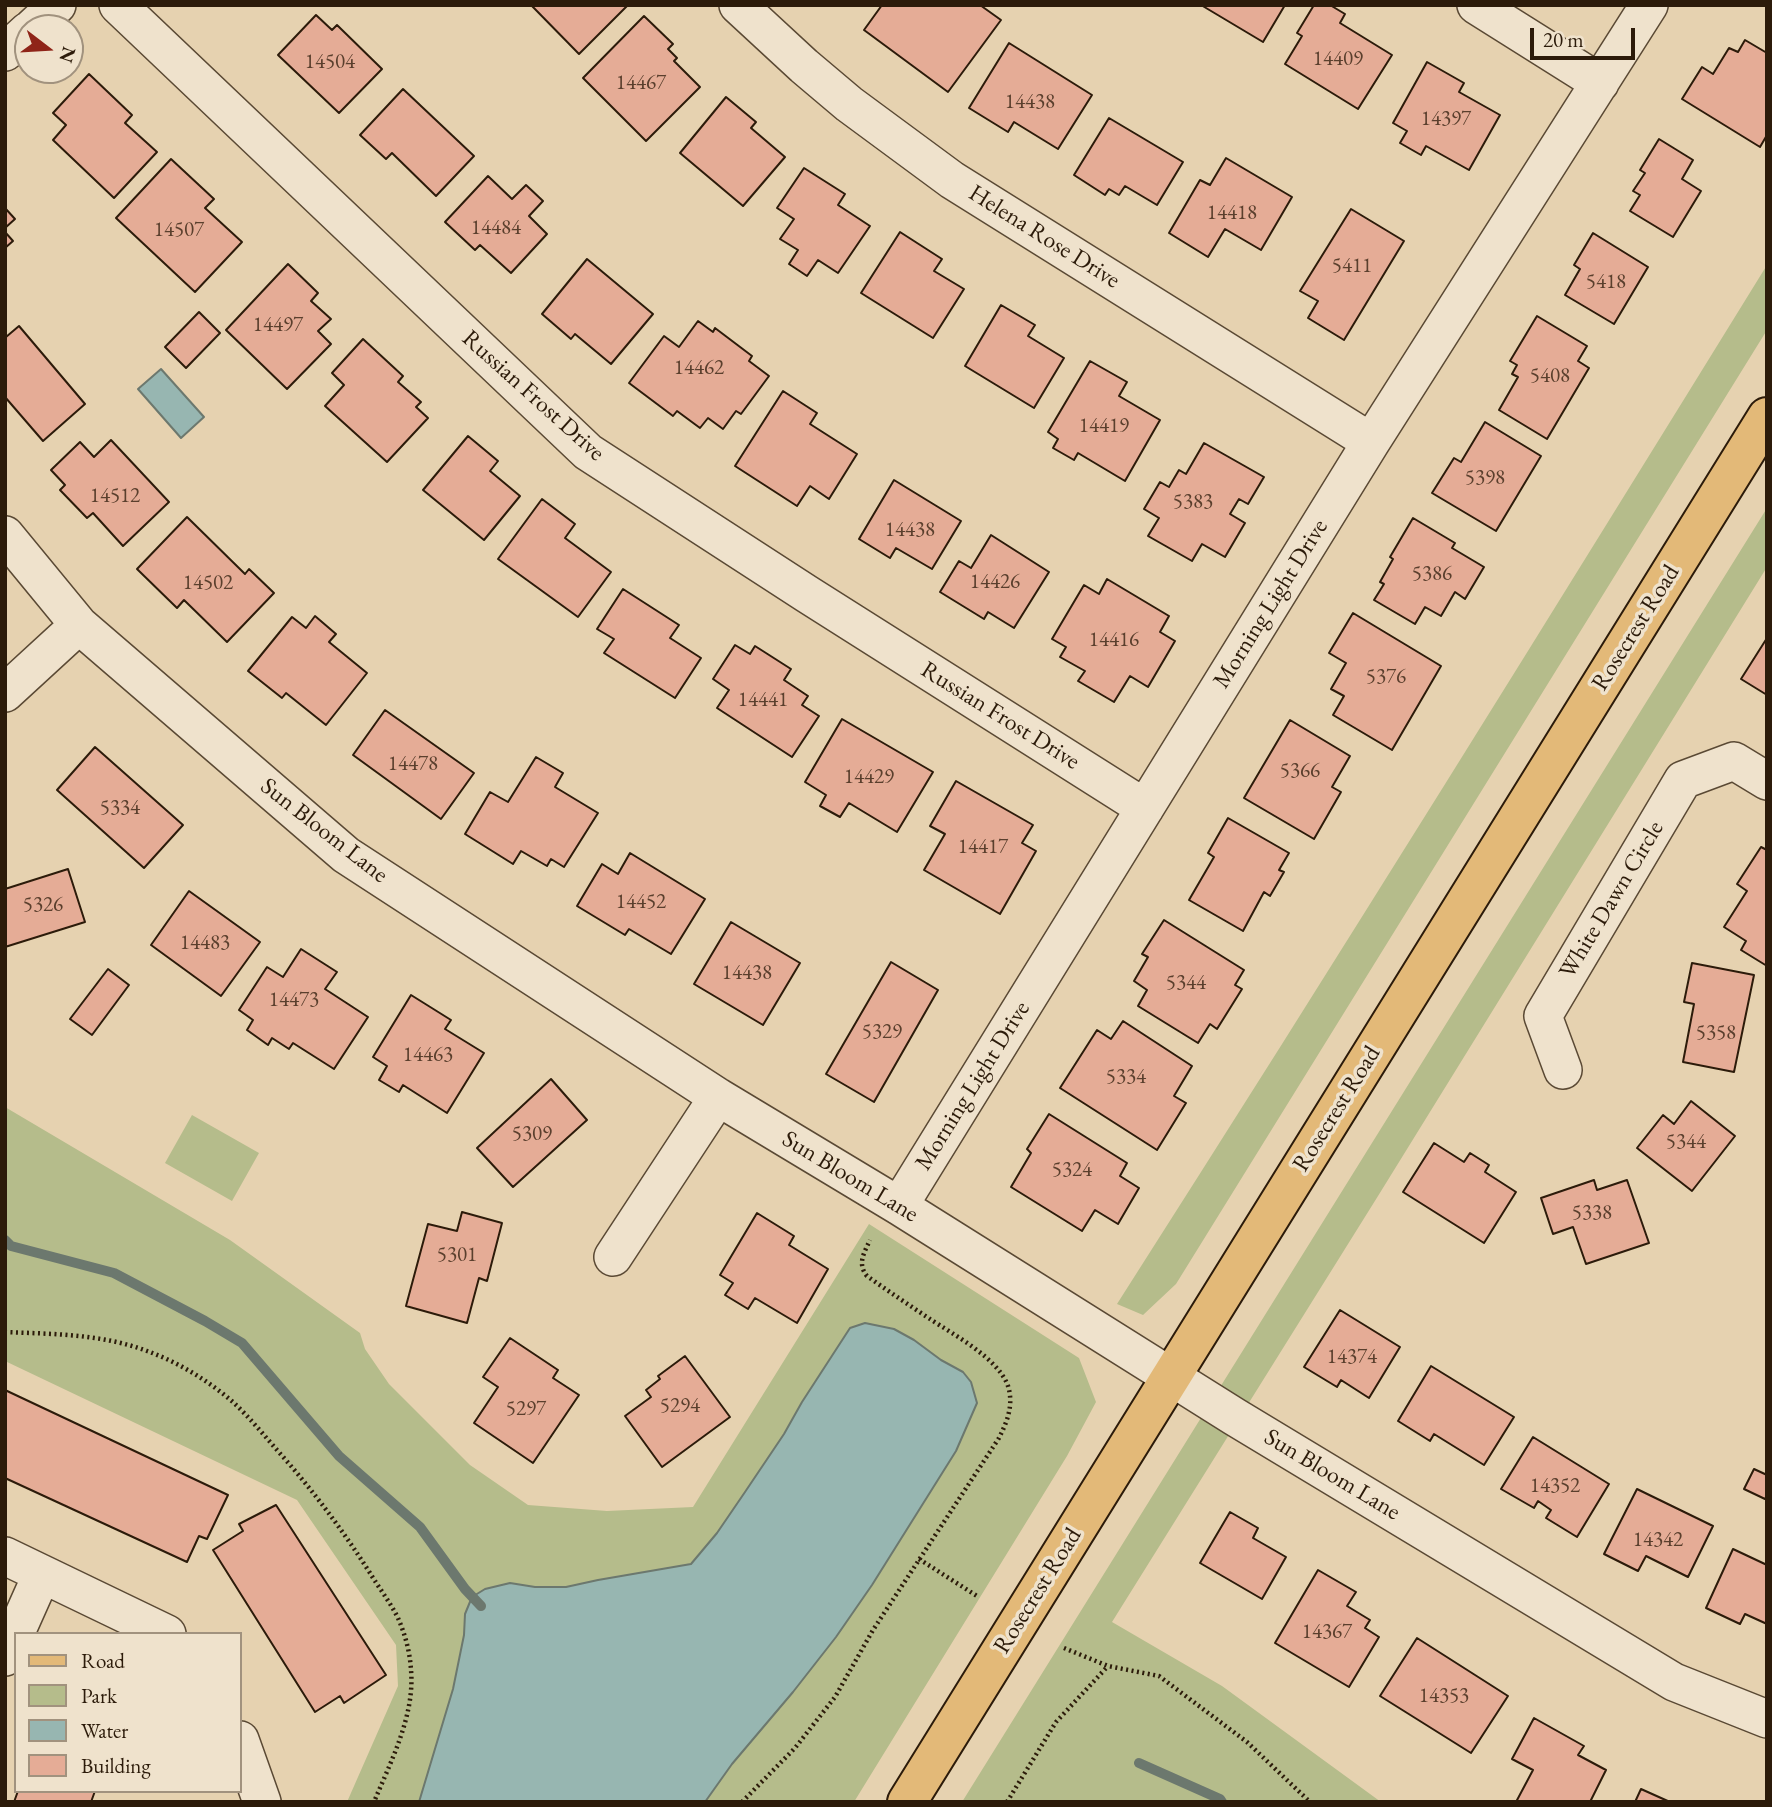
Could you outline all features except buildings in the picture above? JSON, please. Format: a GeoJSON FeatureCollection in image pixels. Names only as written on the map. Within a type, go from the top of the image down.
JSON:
{"type":"FeatureCollection","features":[{"type":"Feature","properties":{"kind":"main road","name":"Rosecrest Road"},"geometry":{"type":"LineString","coordinates":[[907,1802],[1767,417]]}},
{"type":"Feature","properties":{"kind":"street","name":"Russian Frost Drive"},"geometry":{"type":"LineString","coordinates":[[118,5],[588,452],[1145,808]]}},
{"type":"Feature","properties":{"kind":"street","name":"Helena Rose Drive"},"geometry":{"type":"LineString","coordinates":[[738,5],[786,51],[849,104],[952,180],[1371,442]]}},
{"type":"Feature","properties":{"kind":"street"},"geometry":{"type":"LineString","coordinates":[[1476,5],[1600,83]]}},
{"type":"Feature","properties":{"kind":"street","name":"Morning Light Drive"},"geometry":{"type":"LineString","coordinates":[[899,1206],[1371,442],[1648,5]]}},
{"type":"Feature","properties":{"kind":"street","name":"Sun Bloom Lane"},"geometry":{"type":"LineString","coordinates":[[5,535],[79,625],[346,855],[718,1097],[899,1206],[1171,1377],[1674,1682],[1767,1719]]}},
{"type":"Feature","properties":{"kind":"street"},"geometry":{"type":"LineString","coordinates":[[5,693],[79,625]]}},
{"type":"Feature","properties":{"kind":"street","name":"White Dawn Circle"},"geometry":{"type":"LineString","coordinates":[[1563,1070],[1543,1017],[1683,780],[1734,761],[1767,781]]}},
{"type":"Feature","properties":{"kind":"street"},"geometry":{"type":"LineString","coordinates":[[613,1257],[718,1097]]}},
{"type":"Feature","properties":{"kind":"street"},"geometry":{"type":"LineString","coordinates":[[5,1556],[163,1632]]}},
{"type":"Feature","properties":{"kind":"street"},"geometry":{"type":"LineString","coordinates":[[16,1632],[42,1574]]}},
{"type":"Feature","properties":{"kind":"street"},"geometry":{"type":"LineString","coordinates":[[5,1657],[14,1637]]}},
{"type":"Feature","properties":{"kind":"street"},"geometry":{"type":"LineString","coordinates":[[242,1746],[262,1802]]}},
{"type":"Feature","properties":{"kind":"path"},"geometry":{"type":"LineString","coordinates":[[743,1802],[795,1748],[835,1697],[873,1630],[999,1438],[1009,1414],[1009,1388],[1004,1378],[984,1357],[862,1271],[861,1264],[870,1240]]}},
{"type":"Feature","properties":{"kind":"path"},"geometry":{"type":"LineString","coordinates":[[5,1332],[88,1337],[149,1351],[211,1384],[233,1402],[304,1480],[349,1540],[396,1615],[408,1651],[411,1692],[406,1716],[398,1744],[374,1802]]}},
{"type":"Feature","properties":{"kind":"path"},"geometry":{"type":"LineString","coordinates":[[919,1559],[976,1596]]}},
{"type":"Feature","properties":{"kind":"path"},"geometry":{"type":"LineString","coordinates":[[1064,1647],[1108,1666],[1159,1676],[1247,1742],[1310,1802]]}},
{"type":"Feature","properties":{"kind":"path"},"geometry":{"type":"LineString","coordinates":[[1007,1802],[1056,1722],[1108,1666]]}},
{"type":"Feature","properties":{"kind":"green space"},"geometry":{"type":"Polygon","coordinates":[[[1767,265],[1767,330],[1176,1284],[1143,1315],[1117,1304],[1363,916],[1767,265]]]}},
{"type":"Feature","properties":{"kind":"green space"},"geometry":{"type":"Polygon","coordinates":[[[1767,508],[1767,567],[1112,1622],[1222,1686],[1381,1802],[962,1802],[1767,508]]]}},
{"type":"Feature","properties":{"kind":"green space"},"geometry":{"type":"Polygon","coordinates":[[[5,1107],[230,1240],[360,1333],[365,1349],[389,1384],[470,1465],[528,1505],[607,1511],[693,1507],[869,1224],[1079,1358],[1096,1402],[1067,1456],[854,1802],[347,1802],[398,1686],[396,1645],[297,1500],[5,1361],[5,1107]]]}},
{"type":"Feature","properties":{"kind":"green space"},"geometry":{"type":"Polygon","coordinates":[[[192,1115],[259,1153],[232,1201],[165,1163],[192,1115]]]}},
{"type":"Feature","properties":{"kind":"water"},"geometry":{"type":"Polygon","coordinates":[[[161,369],[204,417],[181,438],[138,389],[161,369]]]}},
{"type":"Feature","properties":{"kind":"water"},"geometry":{"type":"Polygon","coordinates":[[[865,1323],[894,1329],[963,1372],[971,1382],[977,1403],[956,1451],[872,1585],[836,1637],[732,1764],[705,1802],[419,1802],[453,1689],[464,1635],[465,1614],[472,1597],[485,1589],[510,1583],[535,1587],[566,1587],[691,1564],[717,1533],[745,1492],[850,1328],[865,1323]]]}},
{"type":"Feature","properties":{"kind":"waterway"},"geometry":{"type":"LineString","coordinates":[[5,1240],[11,1246],[114,1273],[242,1343],[339,1456],[420,1527],[465,1589],[481,1606]]}},
{"type":"Feature","properties":{"kind":"waterway"},"geometry":{"type":"LineString","coordinates":[[1139,1763],[1222,1802]]}}]}
